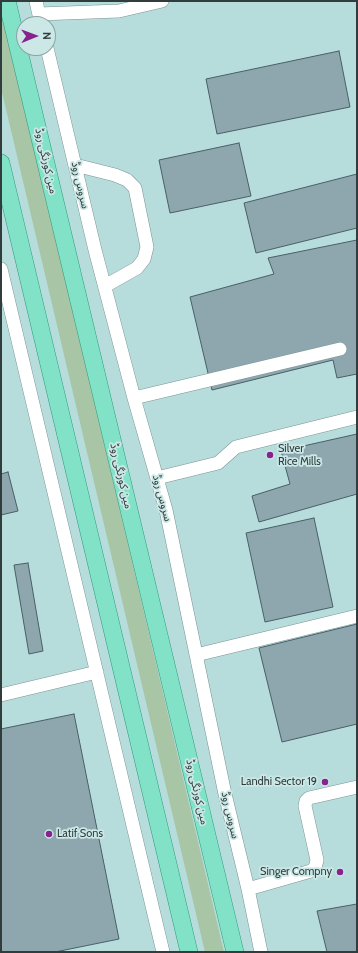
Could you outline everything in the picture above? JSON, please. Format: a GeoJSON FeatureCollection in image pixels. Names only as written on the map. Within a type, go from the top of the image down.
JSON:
{"type":"FeatureCollection","features":[{"type":"Feature","properties":{"kind":"main road","name":"مین کورنگی روڈ"},"geometry":{"type":"LineString","coordinates":[[7,1],[235,952]]}},
{"type":"Feature","properties":{"kind":"main road"},"geometry":{"type":"LineString","coordinates":[[1,163],[189,952]]}},
{"type":"Feature","properties":{"kind":"street"},"geometry":{"type":"LineString","coordinates":[[36,1],[39,16]]}},
{"type":"Feature","properties":{"kind":"street"},"geometry":{"type":"LineString","coordinates":[[56,17],[119,10],[162,1]]}},
{"type":"Feature","properties":{"kind":"street","name":"سروس روڈ"},"geometry":{"type":"LineString","coordinates":[[49,56],[105,286],[134,398],[166,510],[225,794],[248,889],[261,952]]}},
{"type":"Feature","properties":{"kind":"street"},"geometry":{"type":"LineString","coordinates":[[75,165],[115,175],[127,180],[135,188],[147,247],[144,259],[137,268],[105,286]]}},
{"type":"Feature","properties":{"kind":"street"},"geometry":{"type":"LineString","coordinates":[[1,269],[163,952]]}},
{"type":"Feature","properties":{"kind":"street"},"geometry":{"type":"LineString","coordinates":[[134,398],[340,349]]}},
{"type":"Feature","properties":{"kind":"street"},"geometry":{"type":"LineString","coordinates":[[157,478],[218,463],[236,447],[357,417]]}},
{"type":"Feature","properties":{"kind":"street"},"geometry":{"type":"LineString","coordinates":[[196,655],[357,616]]}},
{"type":"Feature","properties":{"kind":"street"},"geometry":{"type":"LineString","coordinates":[[1,695],[97,672]]}},
{"type":"Feature","properties":{"kind":"street"},"geometry":{"type":"LineString","coordinates":[[248,889],[311,871],[315,868],[317,860],[305,806],[306,801],[309,798],[357,787]]}},
{"type":"Feature","properties":{"kind":"shaded area"},"geometry":{"type":"Polygon","coordinates":[[[1,1],[357,1],[357,952],[1,952],[1,1]]]}},
{"type":"Feature","properties":{"kind":"green space"},"geometry":{"type":"Polygon","coordinates":[[[1,11],[224,952],[205,952],[1,88],[1,11]]]}},
{"type":"Feature","properties":{"kind":"building"},"geometry":{"type":"Polygon","coordinates":[[[339,51],[350,107],[217,134],[206,79],[339,51]]]}},
{"type":"Feature","properties":{"kind":"building"},"geometry":{"type":"Polygon","coordinates":[[[239,143],[251,196],[170,213],[159,160],[239,143]]]}},
{"type":"Feature","properties":{"kind":"building"},"geometry":{"type":"Polygon","coordinates":[[[357,174],[357,228],[256,253],[244,203],[357,174]]]}},
{"type":"Feature","properties":{"kind":"building"},"geometry":{"type":"Polygon","coordinates":[[[357,240],[357,374],[337,378],[333,360],[212,390],[190,297],[274,274],[268,258],[357,240]]]}},
{"type":"Feature","properties":{"kind":"building"},"geometry":{"type":"Polygon","coordinates":[[[357,434],[357,494],[259,522],[252,496],[290,484],[281,451],[357,434]]]}},
{"type":"Feature","properties":{"kind":"building"},"geometry":{"type":"Polygon","coordinates":[[[8,472],[18,511],[1,515],[1,474],[8,472]]]}},
{"type":"Feature","properties":{"kind":"building"},"geometry":{"type":"Polygon","coordinates":[[[314,518],[333,607],[265,622],[246,533],[314,518]]]}},
{"type":"Feature","properties":{"kind":"building"},"geometry":{"type":"Polygon","coordinates":[[[28,563],[43,651],[29,654],[14,565],[28,563]]]}},
{"type":"Feature","properties":{"kind":"building"},"geometry":{"type":"Polygon","coordinates":[[[357,624],[357,724],[282,742],[259,648],[357,624]]]}},
{"type":"Feature","properties":{"kind":"building","name":"Latif Sons"},"geometry":{"type":"Polygon","coordinates":[[[74,714],[119,939],[55,952],[1,952],[1,729],[74,714]]]}},
{"type":"Feature","properties":{"kind":"building"},"geometry":{"type":"Polygon","coordinates":[[[357,904],[357,952],[327,952],[317,911],[357,904]]]}},
{"type":"Feature","properties":{"kind":"place","name":"Silver Rice Mills"},"geometry":{"type":"Point","coordinates":[270,455]}},
{"type":"Feature","properties":{"kind":"place","name":"Landhi Sector 19"},"geometry":{"type":"Point","coordinates":[325,782]}},
{"type":"Feature","properties":{"kind":"place","name":"Latif Sons"},"geometry":{"type":"Point","coordinates":[49,834]}},
{"type":"Feature","properties":{"kind":"place","name":"Singer Compny"},"geometry":{"type":"Point","coordinates":[340,872]}}]}
